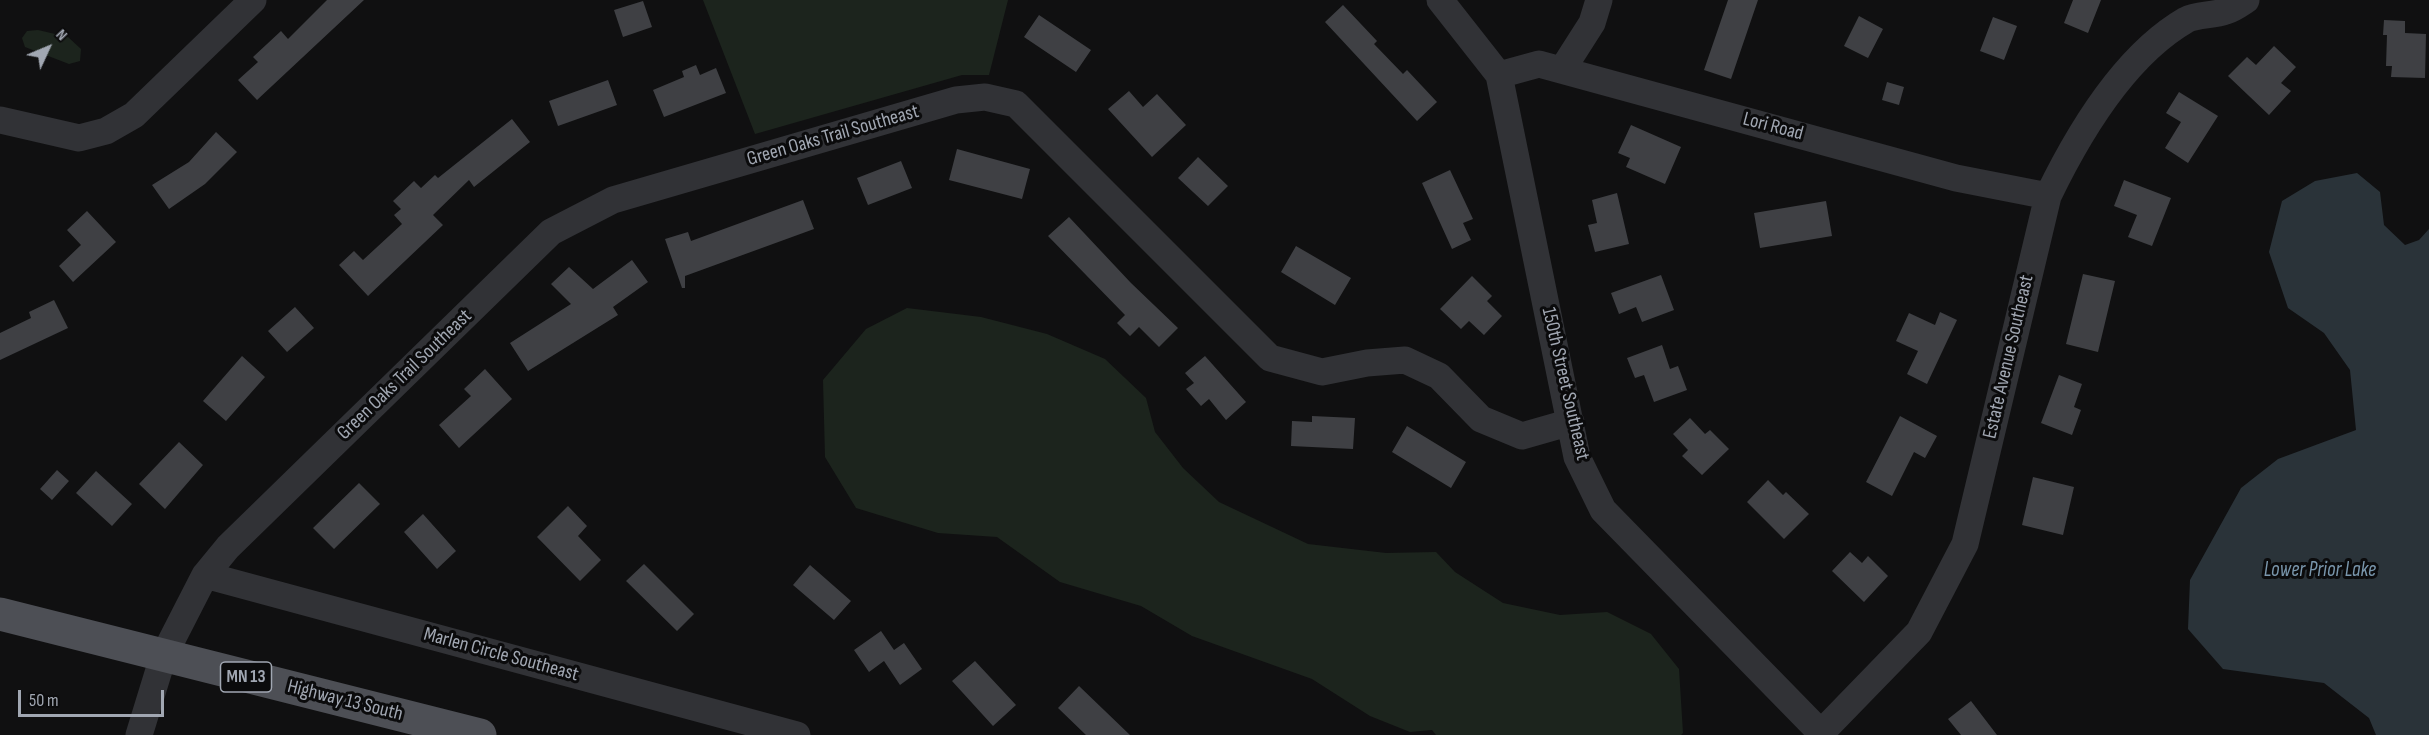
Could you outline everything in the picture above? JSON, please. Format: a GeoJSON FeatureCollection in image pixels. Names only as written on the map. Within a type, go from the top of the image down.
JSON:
{"type":"FeatureCollection","features":[{"type":"Feature","properties":{"kind":"main road","name":"Highway 13 South"},"geometry":{"type":"LineString","coordinates":[[0,614],[163,657],[480,735]]}},
{"type":"Feature","properties":{"kind":"street"},"geometry":{"type":"LineString","coordinates":[[0,120],[79,138],[106,131],[134,115],[253,0]]}},
{"type":"Feature","properties":{"kind":"street","name":"150th Street Southeast"},"geometry":{"type":"LineString","coordinates":[[1440,0],[1499,75],[1577,457],[1603,510],[1822,734]]}},
{"type":"Feature","properties":{"kind":"street"},"geometry":{"type":"LineString","coordinates":[[1562,70],[1592,23],[1599,0]]}},
{"type":"Feature","properties":{"kind":"street","name":"Estate Avenue Southeast"},"geometry":{"type":"LineString","coordinates":[[1822,734],[1919,632],[1965,544],[2048,196],[2070,151],[2089,121],[2138,61],[2187,19],[2236,6]]}},
{"type":"Feature","properties":{"kind":"street","name":"Lori Road"},"geometry":{"type":"LineString","coordinates":[[1499,75],[1539,64],[1956,178],[2048,196]]}},
{"type":"Feature","properties":{"kind":"street","name":"Green Oaks Trail Southeast"},"geometry":{"type":"LineString","coordinates":[[139,735],[163,657],[205,576],[228,547],[551,232],[613,200],[956,100],[985,97],[1016,104],[1270,358],[1322,372],[1367,363],[1404,360],[1439,376],[1481,419],[1522,436],[1571,422]]}},
{"type":"Feature","properties":{"kind":"street","name":"Marlen Circle Southeast"},"geometry":{"type":"LineString","coordinates":[[205,576],[797,735]]}},
{"type":"Feature","properties":{"kind":"shaded area"},"geometry":{"type":"Polygon","coordinates":[[[703,0],[1008,0],[989,75],[962,75],[755,134],[703,0]]]}},
{"type":"Feature","properties":{"kind":"shaded area"},"geometry":{"type":"Polygon","coordinates":[[[38,30],[68,37],[81,49],[80,61],[69,64],[25,47],[22,38],[27,31],[38,30]]]}},
{"type":"Feature","properties":{"kind":"shaded area"},"geometry":{"type":"Polygon","coordinates":[[[907,308],[981,317],[1047,334],[1105,359],[1146,398],[1155,432],[1183,468],[1219,502],[1308,544],[1386,553],[1436,552],[1455,572],[1503,603],[1560,615],[1607,612],[1651,634],[1679,669],[1683,733],[1681,735],[1436,735],[1432,730],[1410,732],[1370,716],[1312,679],[1192,636],[1141,606],[1060,582],[997,537],[938,533],[856,508],[825,457],[823,380],[866,329],[907,308]]]}},
{"type":"Feature","properties":{"kind":"water","name":"Lower Prior Lake"},"geometry":{"type":"Polygon","coordinates":[[[2357,173],[2380,192],[2384,225],[2405,245],[2419,240],[2429,229],[2429,735],[2376,735],[2369,718],[2324,683],[2223,669],[2188,629],[2190,580],[2241,488],[2278,459],[2356,430],[2350,370],[2324,333],[2288,308],[2269,252],[2282,201],[2315,181],[2357,173]]]}},
{"type":"Feature","properties":{"kind":"building"},"geometry":{"type":"Polygon","coordinates":[[[327,0],[364,0],[257,100],[238,80],[258,62],[253,57],[281,31],[288,39],[327,0]]]}},
{"type":"Feature","properties":{"kind":"building"},"geometry":{"type":"Polygon","coordinates":[[[1728,0],[1758,0],[1731,79],[1704,70],[1728,0]]]}},
{"type":"Feature","properties":{"kind":"building"},"geometry":{"type":"Polygon","coordinates":[[[2073,0],[2101,0],[2088,33],[2064,23],[2073,0]]]}},
{"type":"Feature","properties":{"kind":"building"},"geometry":{"type":"Polygon","coordinates":[[[643,1],[652,27],[623,37],[614,10],[643,1]]]}},
{"type":"Feature","properties":{"kind":"building"},"geometry":{"type":"Polygon","coordinates":[[[1343,5],[1377,41],[1374,44],[1403,74],[1407,70],[1437,102],[1417,121],[1325,22],[1343,5]]]}},
{"type":"Feature","properties":{"kind":"building"},"geometry":{"type":"Polygon","coordinates":[[[1039,15],[1091,50],[1076,72],[1024,37],[1039,15]]]}},
{"type":"Feature","properties":{"kind":"building"},"geometry":{"type":"Polygon","coordinates":[[[1859,16],[1883,29],[1868,58],[1844,46],[1859,16]]]}},
{"type":"Feature","properties":{"kind":"building"},"geometry":{"type":"Polygon","coordinates":[[[1993,17],[2017,26],[2004,60],[1980,51],[1993,17]]]}},
{"type":"Feature","properties":{"kind":"building"},"geometry":{"type":"Polygon","coordinates":[[[2384,20],[2405,21],[2405,33],[2426,34],[2425,78],[2391,77],[2392,66],[2386,66],[2387,35],[2383,35],[2384,20]]]}},
{"type":"Feature","properties":{"kind":"building"},"geometry":{"type":"Polygon","coordinates":[[[2274,46],[2296,67],[2281,83],[2291,91],[2269,115],[2228,76],[2247,57],[2256,65],[2274,46]]]}},
{"type":"Feature","properties":{"kind":"building"},"geometry":{"type":"Polygon","coordinates":[[[696,65],[700,75],[716,68],[726,93],[664,117],[653,90],[684,77],[682,71],[696,65]]]}},
{"type":"Feature","properties":{"kind":"building"},"geometry":{"type":"Polygon","coordinates":[[[608,80],[617,105],[558,126],[549,101],[608,80]]]}},
{"type":"Feature","properties":{"kind":"building"},"geometry":{"type":"Polygon","coordinates":[[[1887,82],[1904,87],[1899,105],[1882,100],[1887,82]]]}},
{"type":"Feature","properties":{"kind":"building"},"geometry":{"type":"Polygon","coordinates":[[[1129,91],[1143,107],[1157,94],[1186,125],[1152,157],[1108,109],[1129,91]]]}},
{"type":"Feature","properties":{"kind":"building"},"geometry":{"type":"Polygon","coordinates":[[[2179,92],[2218,116],[2188,163],[2165,148],[2181,122],[2166,113],[2179,92]]]}},
{"type":"Feature","properties":{"kind":"building"},"geometry":{"type":"Polygon","coordinates":[[[512,119],[530,142],[474,187],[469,180],[433,215],[443,225],[368,296],[339,265],[354,251],[363,260],[402,224],[394,215],[401,209],[393,201],[414,181],[421,188],[435,175],[438,178],[512,119]]]}},
{"type":"Feature","properties":{"kind":"building"},"geometry":{"type":"Polygon","coordinates":[[[1631,125],[1681,147],[1665,184],[1626,167],[1630,158],[1618,153],[1631,125]]]}},
{"type":"Feature","properties":{"kind":"building"},"geometry":{"type":"Polygon","coordinates":[[[216,132],[237,152],[205,184],[169,209],[152,185],[189,162],[216,132]]]}},
{"type":"Feature","properties":{"kind":"building"},"geometry":{"type":"Polygon","coordinates":[[[957,149],[1030,169],[1022,199],[949,180],[957,149]]]}},
{"type":"Feature","properties":{"kind":"building"},"geometry":{"type":"Polygon","coordinates":[[[1198,157],[1228,186],[1208,206],[1178,178],[1198,157]]]}},
{"type":"Feature","properties":{"kind":"building"},"geometry":{"type":"Polygon","coordinates":[[[901,161],[912,188],[868,205],[857,178],[901,161]]]}},
{"type":"Feature","properties":{"kind":"building"},"geometry":{"type":"Polygon","coordinates":[[[1450,170],[1473,219],[1463,223],[1471,240],[1452,249],[1422,183],[1450,170]]]}},
{"type":"Feature","properties":{"kind":"building"},"geometry":{"type":"Polygon","coordinates":[[[2124,180],[2171,198],[2152,246],[2128,237],[2137,215],[2114,206],[2124,180]]]}},
{"type":"Feature","properties":{"kind":"building"},"geometry":{"type":"Polygon","coordinates":[[[1617,193],[1629,244],[1595,252],[1588,225],[1597,223],[1592,200],[1617,193]]]}},
{"type":"Feature","properties":{"kind":"building"},"geometry":{"type":"Polygon","coordinates":[[[803,200],[814,229],[685,276],[685,288],[682,288],[665,239],[688,232],[691,241],[803,200]]]}},
{"type":"Feature","properties":{"kind":"building"},"geometry":{"type":"Polygon","coordinates":[[[1826,201],[1832,236],[1760,248],[1754,213],[1826,201]]]}},
{"type":"Feature","properties":{"kind":"building"},"geometry":{"type":"Polygon","coordinates":[[[87,211],[116,242],[73,282],[59,266],[81,245],[67,230],[87,211]]]}},
{"type":"Feature","properties":{"kind":"building"},"geometry":{"type":"Polygon","coordinates":[[[1069,217],[1131,283],[1178,328],[1159,347],[1139,327],[1130,336],[1117,323],[1125,315],[1048,236],[1069,217]]]}},
{"type":"Feature","properties":{"kind":"building"},"geometry":{"type":"Polygon","coordinates":[[[1296,246],[1351,278],[1335,305],[1281,272],[1296,246]]]}},
{"type":"Feature","properties":{"kind":"building"},"geometry":{"type":"Polygon","coordinates":[[[632,260],[648,282],[613,307],[618,315],[528,371],[510,343],[571,304],[551,284],[569,267],[593,289],[632,260]]]}},
{"type":"Feature","properties":{"kind":"building"},"geometry":{"type":"Polygon","coordinates":[[[2083,274],[2115,281],[2098,352],[2066,344],[2083,274]]]}},
{"type":"Feature","properties":{"kind":"building"},"geometry":{"type":"Polygon","coordinates":[[[1661,275],[1674,310],[1642,322],[1636,307],[1619,314],[1611,293],[1661,275]]]}},
{"type":"Feature","properties":{"kind":"building"},"geometry":{"type":"Polygon","coordinates":[[[1472,276],[1492,296],[1487,301],[1502,316],[1484,335],[1469,321],[1461,329],[1440,309],[1472,276]]]}},
{"type":"Feature","properties":{"kind":"building"},"geometry":{"type":"Polygon","coordinates":[[[54,300],[68,328],[0,360],[0,333],[31,318],[29,312],[54,300]]]}},
{"type":"Feature","properties":{"kind":"building"},"geometry":{"type":"Polygon","coordinates":[[[295,307],[314,328],[287,352],[268,331],[295,307]]]}},
{"type":"Feature","properties":{"kind":"building"},"geometry":{"type":"Polygon","coordinates":[[[1940,312],[1957,320],[1927,384],[1907,374],[1918,351],[1896,341],[1909,313],[1935,325],[1940,312]]]}},
{"type":"Feature","properties":{"kind":"building"},"geometry":{"type":"Polygon","coordinates":[[[1662,345],[1670,369],[1678,366],[1687,390],[1654,402],[1644,375],[1635,378],[1627,358],[1662,345]]]}},
{"type":"Feature","properties":{"kind":"building"},"geometry":{"type":"Polygon","coordinates":[[[242,356],[265,377],[226,421],[203,401],[242,356]]]}},
{"type":"Feature","properties":{"kind":"building"},"geometry":{"type":"Polygon","coordinates":[[[1205,356],[1246,402],[1226,420],[1209,399],[1201,406],[1186,389],[1194,383],[1185,373],[1205,356]]]}},
{"type":"Feature","properties":{"kind":"building"},"geometry":{"type":"Polygon","coordinates":[[[485,369],[512,399],[459,448],[439,425],[471,396],[464,389],[485,369]]]}},
{"type":"Feature","properties":{"kind":"building"},"geometry":{"type":"Polygon","coordinates":[[[2059,375],[2082,384],[2074,407],[2081,410],[2072,435],[2041,423],[2059,375]]]}},
{"type":"Feature","properties":{"kind":"building"},"geometry":{"type":"Polygon","coordinates":[[[1312,416],[1355,418],[1353,449],[1291,446],[1292,421],[1312,422],[1312,416]]]}},
{"type":"Feature","properties":{"kind":"building"},"geometry":{"type":"Polygon","coordinates":[[[1900,416],[1937,436],[1925,458],[1914,452],[1892,496],[1866,482],[1900,416]]]}},
{"type":"Feature","properties":{"kind":"building"},"geometry":{"type":"Polygon","coordinates":[[[1690,418],[1705,434],[1710,430],[1729,449],[1702,475],[1682,456],[1688,450],[1673,434],[1690,418]]]}},
{"type":"Feature","properties":{"kind":"building"},"geometry":{"type":"Polygon","coordinates":[[[1407,426],[1466,462],[1451,488],[1392,452],[1407,426]]]}},
{"type":"Feature","properties":{"kind":"building"},"geometry":{"type":"Polygon","coordinates":[[[179,442],[203,465],[165,509],[139,484],[179,442]]]}},
{"type":"Feature","properties":{"kind":"building"},"geometry":{"type":"Polygon","coordinates":[[[57,470],[69,481],[52,500],[40,489],[57,470]]]}},
{"type":"Feature","properties":{"kind":"building"},"geometry":{"type":"Polygon","coordinates":[[[96,471],[132,504],[112,526],[76,493],[96,471]]]}},
{"type":"Feature","properties":{"kind":"building"},"geometry":{"type":"Polygon","coordinates":[[[2033,477],[2074,487],[2063,535],[2022,525],[2033,477]]]}},
{"type":"Feature","properties":{"kind":"building"},"geometry":{"type":"Polygon","coordinates":[[[1768,480],[1783,495],[1786,492],[1809,514],[1784,539],[1747,502],[1768,480]]]}},
{"type":"Feature","properties":{"kind":"building"},"geometry":{"type":"Polygon","coordinates":[[[359,483],[380,504],[334,549],[313,528],[359,483]]]}},
{"type":"Feature","properties":{"kind":"building"},"geometry":{"type":"Polygon","coordinates":[[[568,506],[587,526],[578,536],[601,560],[580,581],[537,537],[568,506]]]}},
{"type":"Feature","properties":{"kind":"building"},"geometry":{"type":"Polygon","coordinates":[[[423,514],[456,551],[437,569],[404,532],[423,514]]]}},
{"type":"Feature","properties":{"kind":"building"},"geometry":{"type":"Polygon","coordinates":[[[1850,552],[1862,563],[1868,556],[1888,576],[1864,602],[1832,571],[1850,552]]]}},
{"type":"Feature","properties":{"kind":"building"},"geometry":{"type":"Polygon","coordinates":[[[644,564],[694,614],[677,631],[626,581],[644,564]]]}},
{"type":"Feature","properties":{"kind":"building"},"geometry":{"type":"Polygon","coordinates":[[[810,565],[851,601],[834,620],[793,585],[810,565]]]}},
{"type":"Feature","properties":{"kind":"building"},"geometry":{"type":"Polygon","coordinates":[[[881,631],[894,650],[904,643],[922,669],[900,685],[884,661],[869,672],[854,650],[881,631]]]}},
{"type":"Feature","properties":{"kind":"building"},"geometry":{"type":"Polygon","coordinates":[[[975,661],[1016,705],[993,726],[952,681],[975,661]]]}},
{"type":"Feature","properties":{"kind":"building"},"geometry":{"type":"Polygon","coordinates":[[[1079,686],[1130,735],[1086,735],[1058,708],[1079,686]]]}},
{"type":"Feature","properties":{"kind":"building"},"geometry":{"type":"Polygon","coordinates":[[[1971,701],[1997,735],[1961,735],[1948,719],[1971,701]]]}}]}
